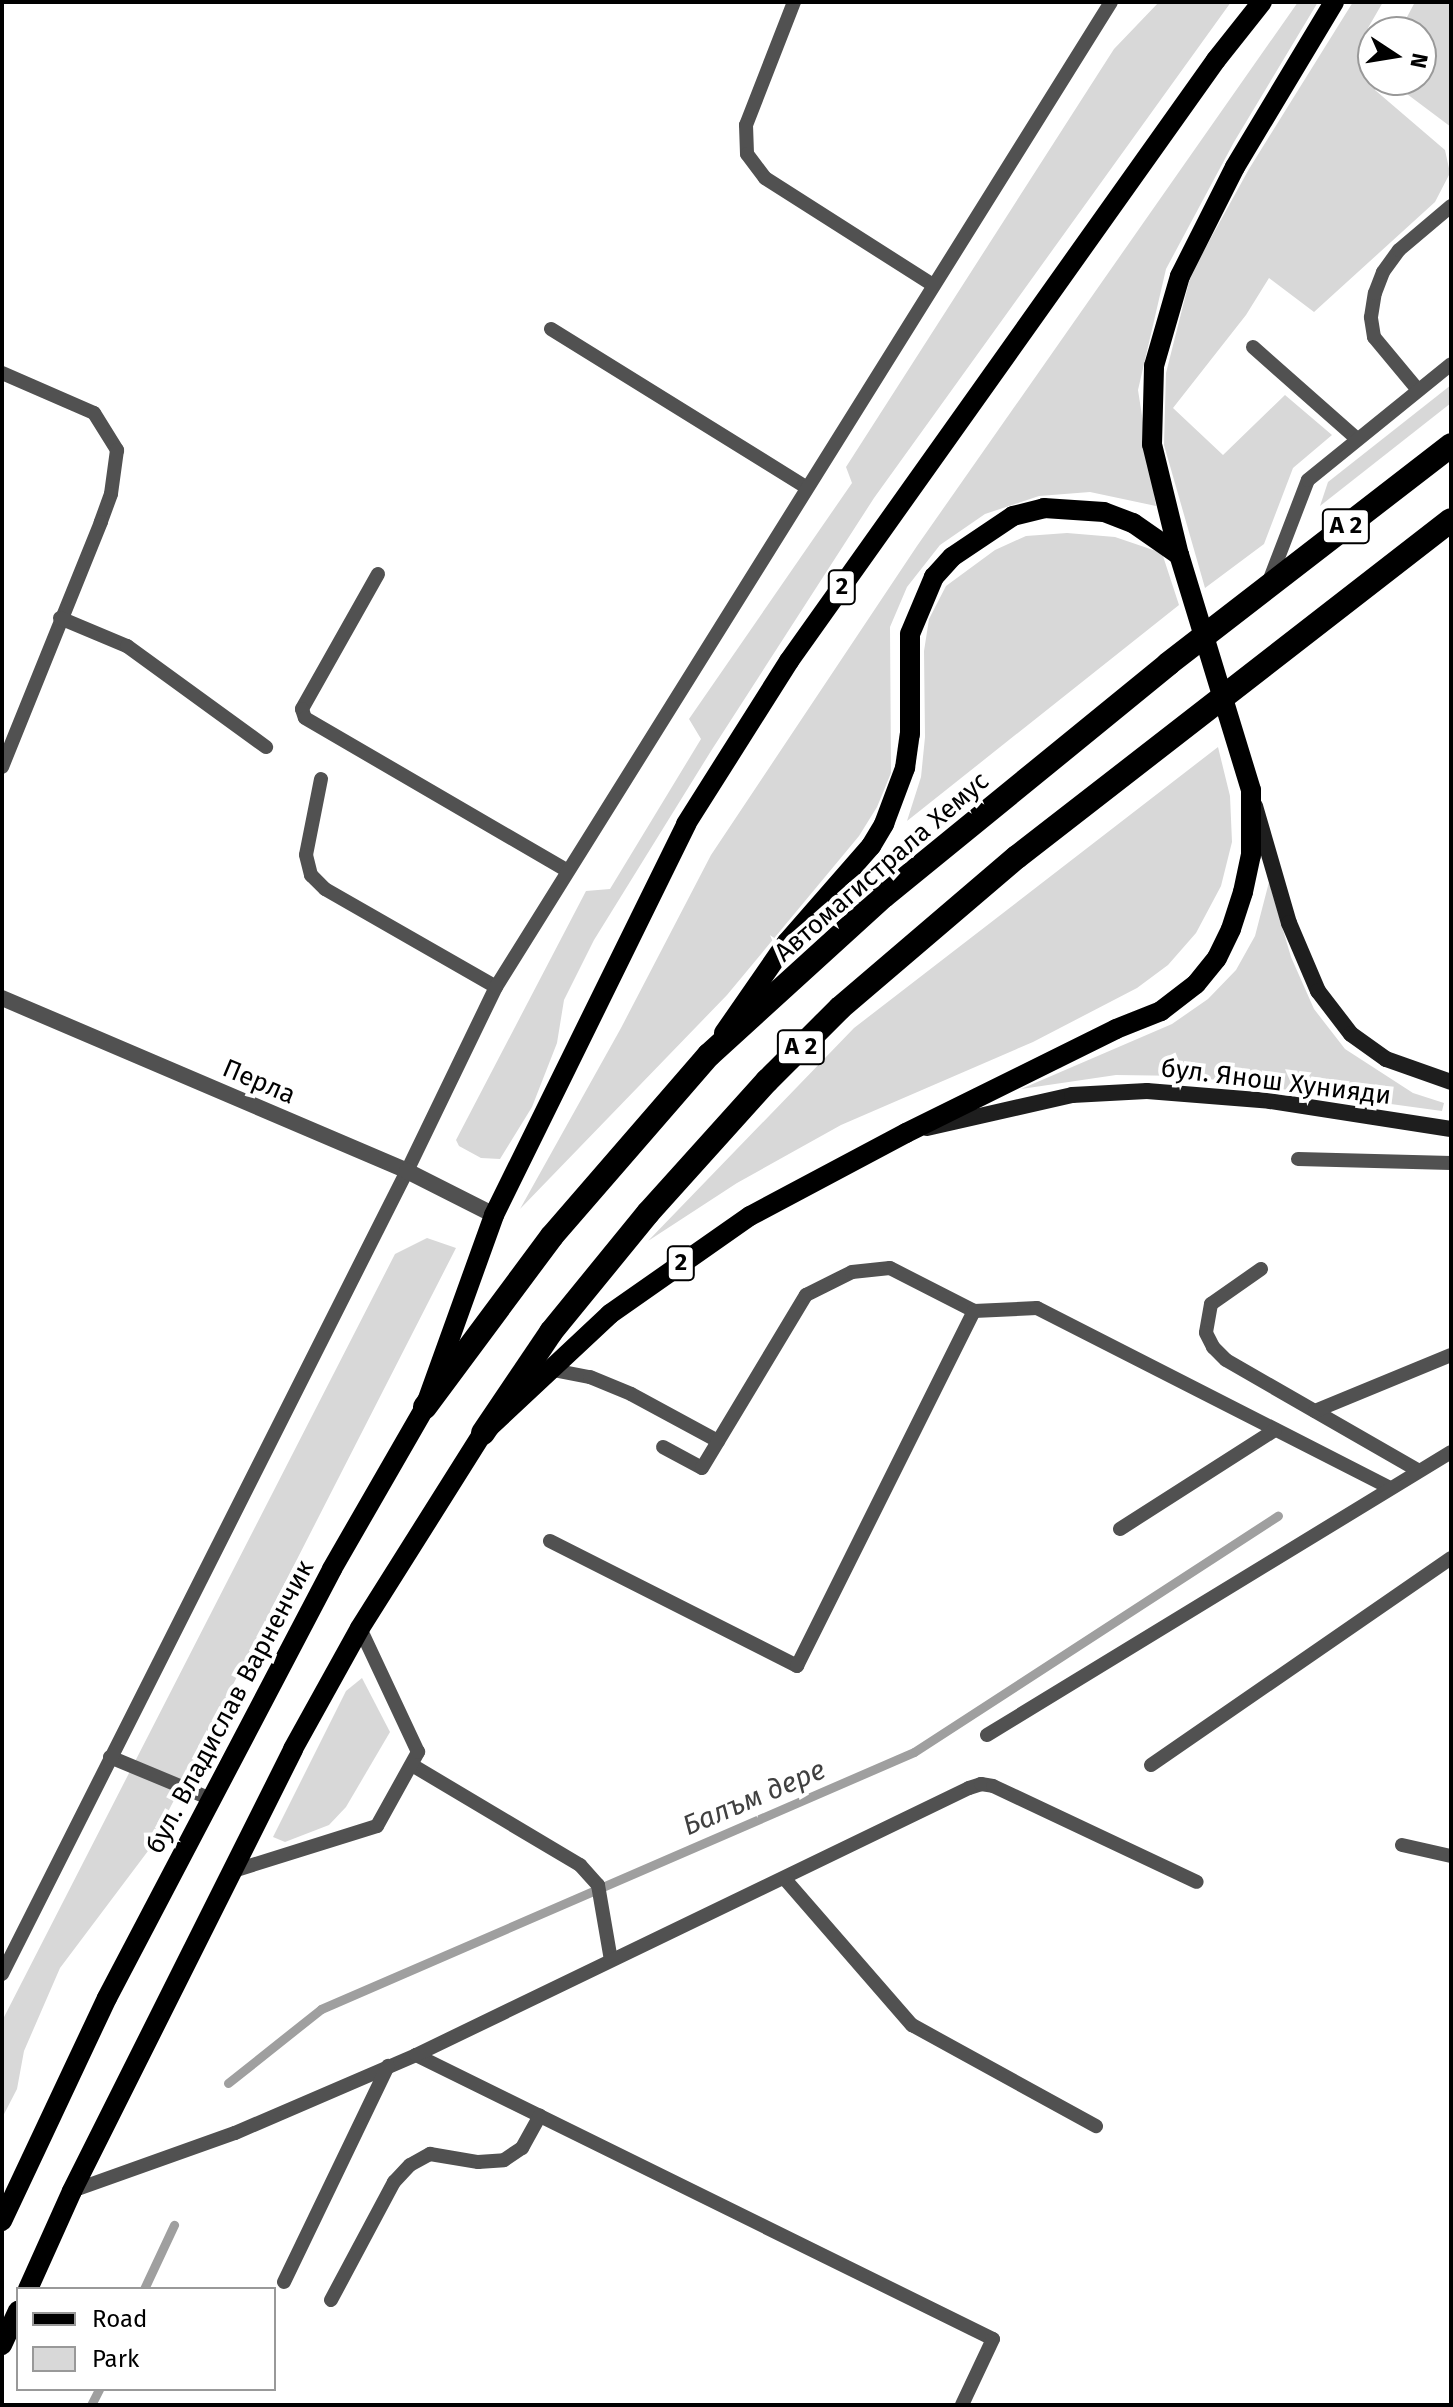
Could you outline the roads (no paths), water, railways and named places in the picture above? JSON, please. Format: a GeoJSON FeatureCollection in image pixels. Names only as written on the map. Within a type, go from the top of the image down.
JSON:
{"type":"FeatureCollection","features":[{"type":"Feature","properties":{"kind":"highway","name":"Автомагистрала Хемус"},"geometry":{"type":"LineString","coordinates":[[425,1407],[552,1236],[709,1055],[884,896],[1168,664],[1451,445]]}},
{"type":"Feature","properties":{"kind":"highway","name":"A 2"},"geometry":{"type":"LineString","coordinates":[[483,1433],[561,1320],[648,1213],[767,1081],[840,1008],[924,935],[1185,726],[1451,520]]}},
{"type":"Feature","properties":{"kind":"main road","name":"2"},"geometry":{"type":"LineString","coordinates":[[494,1215],[686,824],[773,686],[1216,60],[1262,2]]}},
{"type":"Feature","properties":{"kind":"main road","name":"2"},"geometry":{"type":"LineString","coordinates":[[483,1433],[610,1314],[750,1216],[906,1133],[1116,1029],[1161,1011],[1196,984],[1222,948],[1243,892],[1251,855],[1251,790],[1179,555],[1152,444],[1154,366],[1180,276],[1235,167],[1334,2]]}},
{"type":"Feature","properties":{"kind":"main road"},"geometry":{"type":"LineString","coordinates":[[709,1055],[787,942],[871,846],[884,824],[905,768],[910,734],[910,634],[934,577],[952,557],[1013,516],[1044,508],[1104,512],[1133,523],[1179,555]]}},
{"type":"Feature","properties":{"kind":"main road","name":"бул. Владислав Варненчик"},"geometry":{"type":"LineString","coordinates":[[2,2221],[107,1998],[332,1569],[425,1407],[494,1215]]}},
{"type":"Feature","properties":{"kind":"main road"},"geometry":{"type":"LineString","coordinates":[[29,2287],[72,2191],[230,1872],[360,1628],[483,1433]]}},
{"type":"Feature","properties":{"kind":"main road"},"geometry":{"type":"LineString","coordinates":[[2,2345],[16,2314]]}},
{"type":"Feature","properties":{"kind":"street","name":"бул. Янош Хунияди"},"geometry":{"type":"LineString","coordinates":[[1251,790],[1289,923],[1318,991],[1351,1034],[1386,1059],[1451,1082]]}},
{"type":"Feature","properties":{"kind":"street","name":"Перла"},"geometry":{"type":"LineString","coordinates":[[2,998],[407,1171],[494,1215]]}},
{"type":"Feature","properties":{"kind":"street","name":"бул. Янош Хунияди"},"geometry":{"type":"LineString","coordinates":[[906,1133],[1072,1095],[1147,1091],[1270,1101],[1451,1129]]}},
{"type":"Feature","properties":{"kind":"lane"},"geometry":{"type":"LineString","coordinates":[[794,2],[746,125],[747,154],[765,178],[933,285]]}},
{"type":"Feature","properties":{"kind":"lane"},"geometry":{"type":"LineString","coordinates":[[2,1974],[9,1941],[110,1757],[407,1171],[496,987],[1107,3]]}},
{"type":"Feature","properties":{"kind":"lane"},"geometry":{"type":"LineString","coordinates":[[1418,390],[1374,337],[1371,317],[1375,293],[1383,272],[1399,250],[1451,206]]}},
{"type":"Feature","properties":{"kind":"lane"},"geometry":{"type":"LineString","coordinates":[[551,329],[806,487]]}},
{"type":"Feature","properties":{"kind":"lane"},"geometry":{"type":"LineString","coordinates":[[1253,347],[1357,439]]}},
{"type":"Feature","properties":{"kind":"lane"},"geometry":{"type":"LineString","coordinates":[[1266,587],[1308,480],[1451,364]]}},
{"type":"Feature","properties":{"kind":"lane"},"geometry":{"type":"LineString","coordinates":[[2,373],[94,413],[117,450],[111,494],[2,767]]}},
{"type":"Feature","properties":{"kind":"lane"},"geometry":{"type":"LineString","coordinates":[[378,574],[302,709],[305,718],[566,870]]}},
{"type":"Feature","properties":{"kind":"lane"},"geometry":{"type":"LineString","coordinates":[[60,618],[127,646],[266,747]]}},
{"type":"Feature","properties":{"kind":"lane"},"geometry":{"type":"LineString","coordinates":[[321,779],[306,855],[311,875],[325,889],[496,987]]}},
{"type":"Feature","properties":{"kind":"lane"},"geometry":{"type":"LineString","coordinates":[[1298,1159],[1451,1163]]}},
{"type":"Feature","properties":{"kind":"lane"},"geometry":{"type":"LineString","coordinates":[[663,1447],[702,1468],[806,1295],[852,1272],[890,1268],[974,1311],[1037,1308],[1388,1487]]}},
{"type":"Feature","properties":{"kind":"lane"},"geometry":{"type":"LineString","coordinates":[[1261,1269],[1211,1304],[1206,1333],[1226,1360],[1417,1470]]}},
{"type":"Feature","properties":{"kind":"lane"},"geometry":{"type":"LineString","coordinates":[[550,1541],[797,1666],[974,1311]]}},
{"type":"Feature","properties":{"kind":"lane"},"geometry":{"type":"LineString","coordinates":[[1315,1411],[1451,1355]]}},
{"type":"Feature","properties":{"kind":"lane"},"geometry":{"type":"LineString","coordinates":[[553,1370],[590,1377],[631,1394],[718,1441]]}},
{"type":"Feature","properties":{"kind":"lane"},"geometry":{"type":"LineString","coordinates":[[1120,1529],[1275,1430]]}},
{"type":"Feature","properties":{"kind":"lane"},"geometry":{"type":"LineString","coordinates":[[987,1735],[1388,1487],[1451,1452]]}},
{"type":"Feature","properties":{"kind":"lane"},"geometry":{"type":"LineString","coordinates":[[1151,1765],[1451,1558]]}},
{"type":"Feature","properties":{"kind":"lane"},"geometry":{"type":"LineString","coordinates":[[230,1872],[377,1826],[412,1765],[418,1752],[360,1628]]}},
{"type":"Feature","properties":{"kind":"lane"},"geometry":{"type":"LineString","coordinates":[[110,1757],[211,1799]]}},
{"type":"Feature","properties":{"kind":"lane"},"geometry":{"type":"LineString","coordinates":[[412,1765],[580,1865],[598,1885],[611,1960]]}},
{"type":"Feature","properties":{"kind":"lane"},"geometry":{"type":"LineString","coordinates":[[72,2191],[235,2133],[416,2055],[981,1784],[993,1786],[1197,1882]]}},
{"type":"Feature","properties":{"kind":"lane"},"geometry":{"type":"LineString","coordinates":[[1402,1845],[1451,1856]]}},
{"type":"Feature","properties":{"kind":"lane"},"geometry":{"type":"LineString","coordinates":[[784,1878],[912,2025],[1096,2126]]}},
{"type":"Feature","properties":{"kind":"lane"},"geometry":{"type":"LineString","coordinates":[[416,2055],[993,2339],[962,2405]]}},
{"type":"Feature","properties":{"kind":"lane"},"geometry":{"type":"LineString","coordinates":[[284,2282],[388,2066]]}},
{"type":"Feature","properties":{"kind":"lane"},"geometry":{"type":"LineString","coordinates":[[331,2300],[394,2182],[410,2165],[430,2154],[478,2162],[504,2160],[522,2148],[540,2116]]}},
{"type":"Feature","properties":{"kind":"waterway","name":"Балъм дере"},"geometry":{"type":"LineString","coordinates":[[228,2083],[321,2009],[914,1752],[1278,1516]]}},
{"type":"Feature","properties":{"kind":"waterway","name":"Балъм дере"},"geometry":{"type":"LineString","coordinates":[[145,2287],[174,2225]]}},
{"type":"Feature","properties":{"kind":"waterway","name":"Балъм дере"},"geometry":{"type":"LineString","coordinates":[[91,2405],[98,2391]]}}]}
